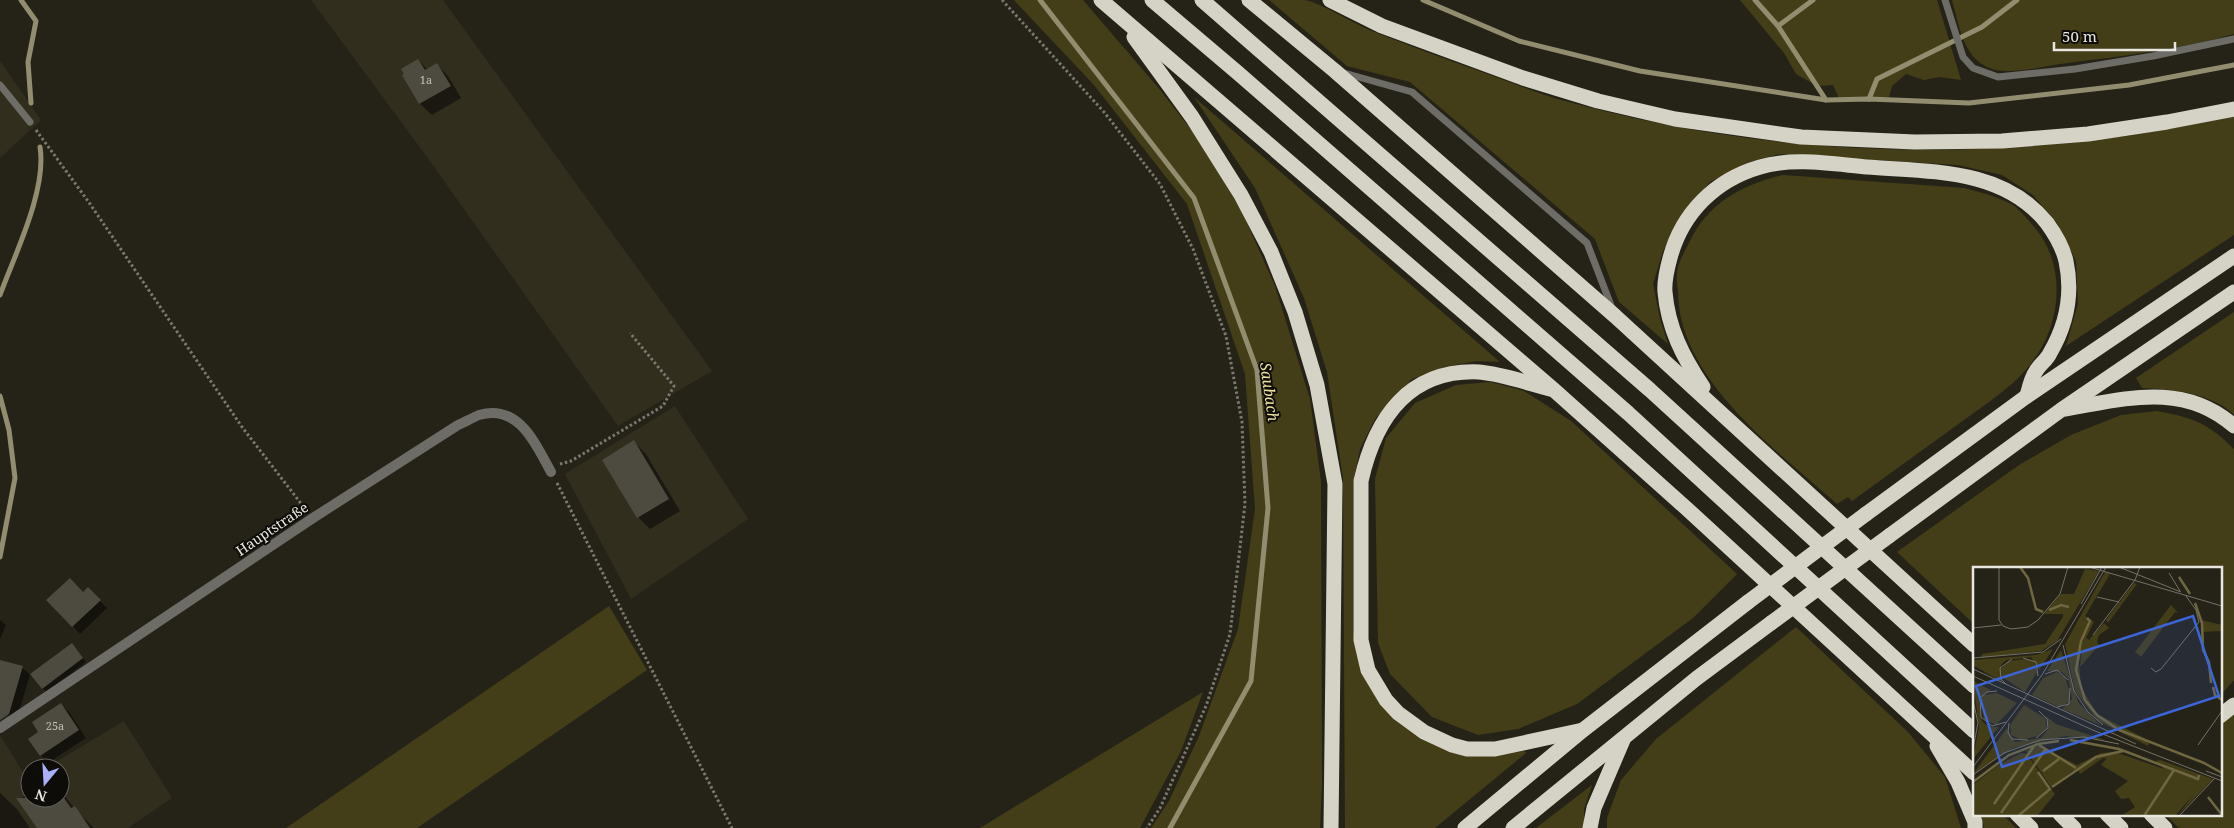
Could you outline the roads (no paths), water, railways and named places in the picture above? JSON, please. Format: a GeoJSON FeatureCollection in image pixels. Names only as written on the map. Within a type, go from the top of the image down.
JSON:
{"type":"FeatureCollection","features":[{"type":"Feature","properties":{"kind":"highway"},"geometry":{"type":"LineString","coordinates":[[1101,0],[1554,390],[1686,508],[1973,772]]}},
{"type":"Feature","properties":{"kind":"highway"},"geometry":{"type":"LineString","coordinates":[[1152,0],[1628,413],[1973,731]]}},
{"type":"Feature","properties":{"kind":"highway"},"geometry":{"type":"LineString","coordinates":[[1202,0],[1650,390],[1973,685]]}},
{"type":"Feature","properties":{"kind":"highway"},"geometry":{"type":"LineString","coordinates":[[1249,0],[1335,71],[1615,316],[1973,644]]}},
{"type":"Feature","properties":{"kind":"highway"},"geometry":{"type":"LineString","coordinates":[[1330,0],[1382,26],[1523,78],[1598,101],[1675,119],[1802,137],[1915,142],[2002,141],[2088,134],[2167,122],[2234,108]]}},
{"type":"Feature","properties":{"kind":"highway"},"geometry":{"type":"LineString","coordinates":[[1118,16],[1192,116],[1241,194],[1271,252],[1292,303],[1317,385],[1335,484],[1331,828]]}},
{"type":"Feature","properties":{"kind":"highway"},"geometry":{"type":"LineString","coordinates":[[1716,407],[1679,349],[1671,327],[1664,290],[1671,254],[1682,225],[1714,190],[1743,172],[1774,164],[1790,163],[1855,166],[1974,177],[1999,186],[2022,198],[2038,212],[2051,228],[2066,259],[2069,300],[2067,315],[2058,338],[2049,355],[2035,372],[2027,396]]}},
{"type":"Feature","properties":{"kind":"highway"},"geometry":{"type":"LineString","coordinates":[[1465,828],[1583,730],[1748,602],[1866,514],[2027,396],[2234,256]]}},
{"type":"Feature","properties":{"kind":"highway"},"geometry":{"type":"LineString","coordinates":[[1513,828],[1697,678],[2061,410],[2234,292]]}},
{"type":"Feature","properties":{"kind":"highway"},"geometry":{"type":"LineString","coordinates":[[1554,390],[1479,372],[1455,374],[1419,385],[1390,410],[1374,436],[1360,481],[1361,640],[1368,670],[1386,700],[1410,723],[1452,745],[1467,749],[1495,749],[1583,730]]}},
{"type":"Feature","properties":{"kind":"highway"},"geometry":{"type":"LineString","coordinates":[[2061,410],[2146,396],[2173,398],[2205,407],[2234,426]]}},
{"type":"Feature","properties":{"kind":"highway"},"geometry":{"type":"LineString","coordinates":[[2222,714],[2234,705]]}},
{"type":"Feature","properties":{"kind":"highway"},"geometry":{"type":"LineString","coordinates":[[1930,734],[1958,782],[1975,822],[1975,828]]}},
{"type":"Feature","properties":{"kind":"highway"},"geometry":{"type":"LineString","coordinates":[[1590,828],[1594,808],[1624,737]]}},
{"type":"Feature","properties":{"kind":"highway"},"geometry":{"type":"LineString","coordinates":[[2019,816],[2032,828]]}},
{"type":"Feature","properties":{"kind":"highway"},"geometry":{"type":"LineString","coordinates":[[2062,816],[2074,828]]}},
{"type":"Feature","properties":{"kind":"highway"},"geometry":{"type":"LineString","coordinates":[[2109,816],[2121,828]]}},
{"type":"Feature","properties":{"kind":"highway"},"geometry":{"type":"LineString","coordinates":[[2153,816],[2165,828]]}},
{"type":"Feature","properties":{"kind":"street","name":"Hauptstraße"},"geometry":{"type":"LineString","coordinates":[[0,728],[312,518],[458,425],[479,415],[504,414],[515,419],[527,430],[551,472]]}},
{"type":"Feature","properties":{"kind":"lane"},"geometry":{"type":"LineString","coordinates":[[1945,0],[1963,57],[1973,68],[1998,76],[2085,67],[2153,56],[2234,39]]}},
{"type":"Feature","properties":{"kind":"lane"},"geometry":{"type":"LineString","coordinates":[[1335,71],[1412,92],[1587,242],[1615,316]]}},
{"type":"Feature","properties":{"kind":"lane"},"geometry":{"type":"LineString","coordinates":[[0,85],[30,122]]}},
{"type":"Feature","properties":{"kind":"waterway"},"geometry":{"type":"LineString","coordinates":[[21,0],[36,21],[28,62],[31,103]]}},
{"type":"Feature","properties":{"kind":"waterway","name":"Saubach"},"geometry":{"type":"LineString","coordinates":[[1040,0],[1194,198],[1257,370],[1268,508],[1251,681],[1170,828]]}},
{"type":"Feature","properties":{"kind":"waterway"},"geometry":{"type":"LineString","coordinates":[[1423,0],[1519,41],[1640,71],[1826,100],[1869,99],[1969,103],[2129,85],[2234,65]]}},
{"type":"Feature","properties":{"kind":"waterway"},"geometry":{"type":"LineString","coordinates":[[1755,0],[1778,26],[1826,100]]}},
{"type":"Feature","properties":{"kind":"waterway"},"geometry":{"type":"LineString","coordinates":[[1778,26],[1813,0]]}},
{"type":"Feature","properties":{"kind":"waterway"},"geometry":{"type":"LineString","coordinates":[[1869,99],[1877,79],[1982,27],[2017,0]]}},
{"type":"Feature","properties":{"kind":"waterway"},"geometry":{"type":"LineString","coordinates":[[0,295],[34,202],[41,164],[40,147]]}},
{"type":"Feature","properties":{"kind":"waterway"},"geometry":{"type":"LineString","coordinates":[[0,396],[9,430],[15,478],[0,557]]}}]}
